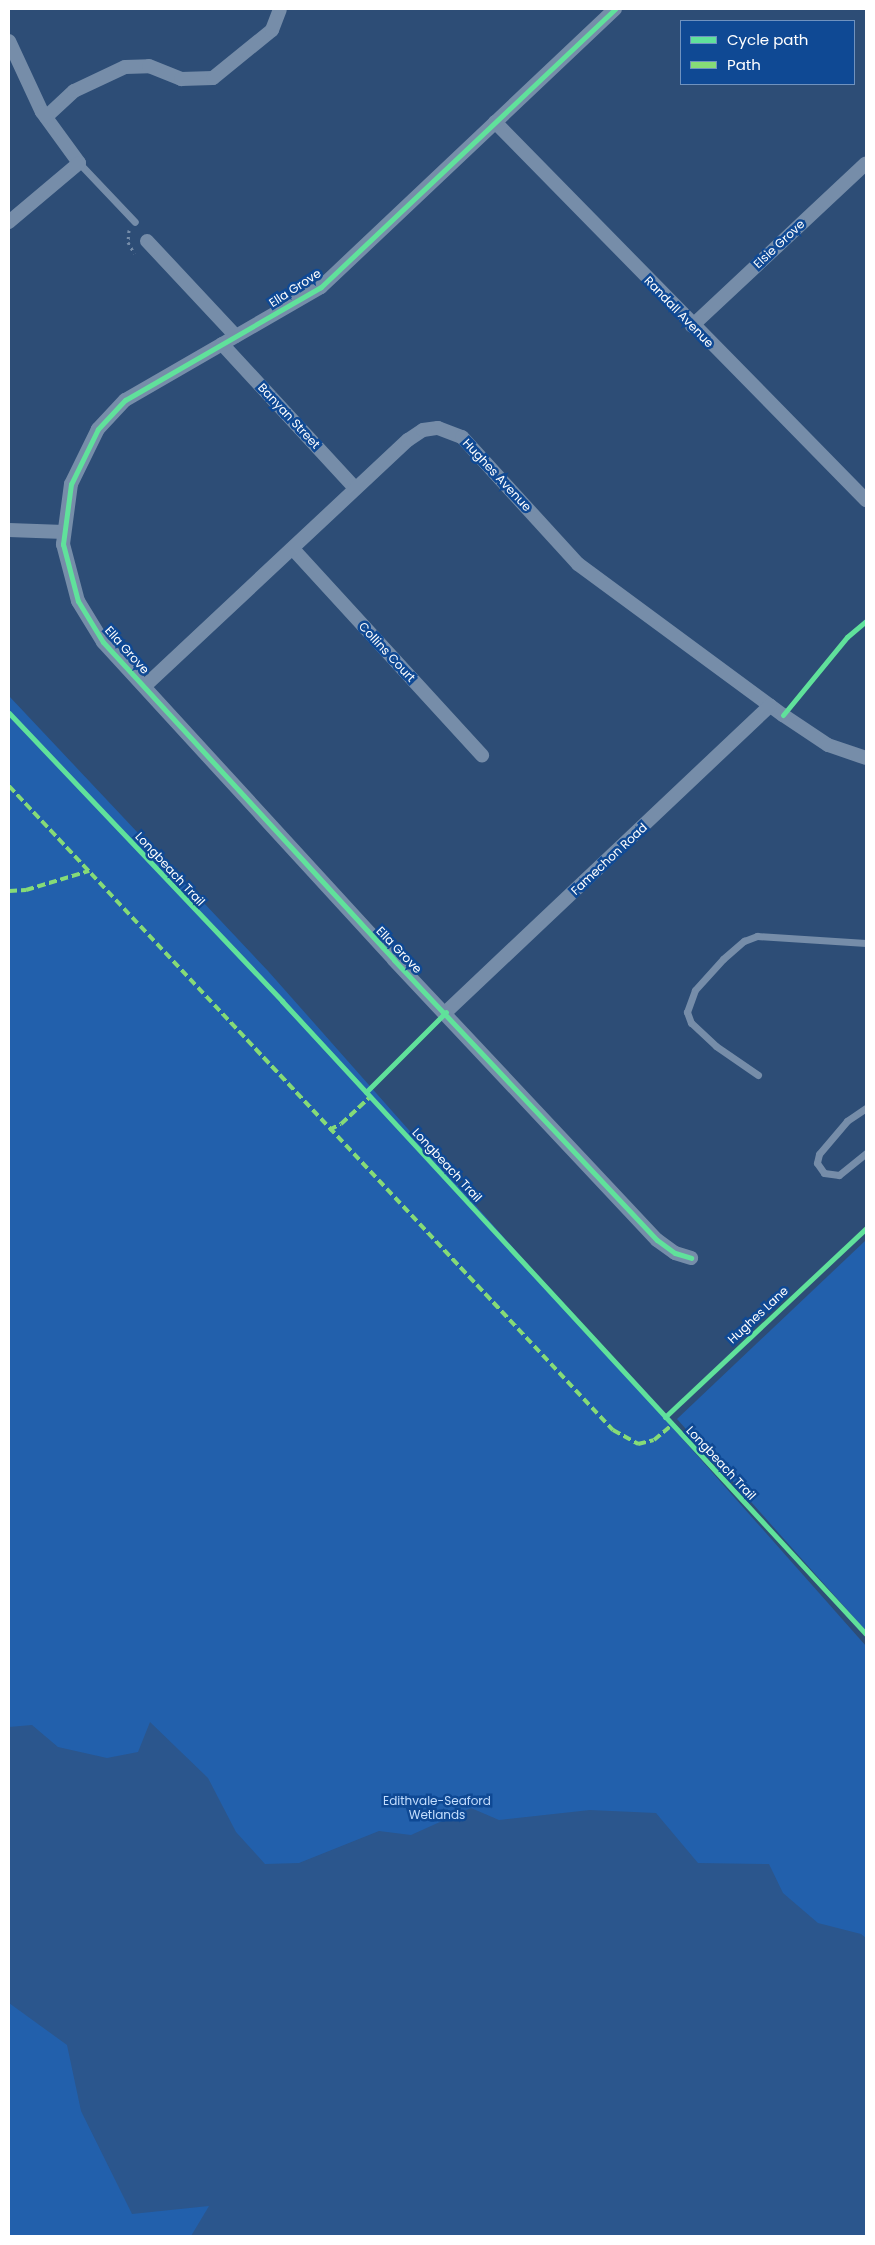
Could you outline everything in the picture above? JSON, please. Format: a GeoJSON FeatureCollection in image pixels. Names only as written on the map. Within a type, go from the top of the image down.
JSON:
{"type":"FeatureCollection","features":[{"type":"Feature","properties":{"kind":"street"},"geometry":{"type":"LineString","coordinates":[[46,117],[74,91],[125,67],[148,66],[181,79],[213,78],[272,30],[280,9]]}},
{"type":"Feature","properties":{"kind":"street","name":"Ella Grove"},"geometry":{"type":"LineString","coordinates":[[616,9],[321,287],[126,400],[98,429],[71,484],[63,544],[78,601],[103,642],[146,685],[308,866],[657,1240],[675,1254],[691,1258]]}},
{"type":"Feature","properties":{"kind":"street"},"geometry":{"type":"LineString","coordinates":[[9,42],[46,117],[79,163],[9,222]]}},
{"type":"Feature","properties":{"kind":"street","name":"Randall Avenue"},"geometry":{"type":"LineString","coordinates":[[495,122],[692,326],[866,500]]}},
{"type":"Feature","properties":{"kind":"street","name":"Elsie Grove"},"geometry":{"type":"LineString","coordinates":[[692,326],[866,163]]}},
{"type":"Feature","properties":{"kind":"street"},"geometry":{"type":"LineString","coordinates":[[147,241],[236,336]]}},
{"type":"Feature","properties":{"kind":"street","name":"Banyan Street"},"geometry":{"type":"LineString","coordinates":[[222,344],[355,488]]}},
{"type":"Feature","properties":{"kind":"street","name":"Hughes Avenue"},"geometry":{"type":"LineString","coordinates":[[146,685],[293,549],[355,488],[423,430],[438,428],[462,437],[578,564],[770,706],[828,745],[866,758]]}},
{"type":"Feature","properties":{"kind":"street"},"geometry":{"type":"LineString","coordinates":[[9,530],[64,532]]}},
{"type":"Feature","properties":{"kind":"street","name":"Collins Court"},"geometry":{"type":"LineString","coordinates":[[293,549],[482,755]]}},
{"type":"Feature","properties":{"kind":"street","name":"Famechon Road"},"geometry":{"type":"LineString","coordinates":[[446,1012],[770,706]]}},
{"type":"Feature","properties":{"kind":"lane"},"geometry":{"type":"LineString","coordinates":[[79,163],[135,222]]}},
{"type":"Feature","properties":{"kind":"lane"},"geometry":{"type":"LineString","coordinates":[[758,1075],[716,1046],[691,1024],[687,1012],[695,990],[723,959],[744,941],[757,936],[866,943]]}},
{"type":"Feature","properties":{"kind":"lane"},"geometry":{"type":"LineString","coordinates":[[866,1108],[847,1120],[819,1154],[817,1163],[826,1174],[839,1175],[866,1153]]}},
{"type":"Feature","properties":{"kind":"green space","name":"Edithvale-Seaford Wetlands"},"geometry":{"type":"Polygon","coordinates":[[[9,696],[268,971],[866,1646],[866,2236],[9,2236],[9,696]]]}},
{"type":"Feature","properties":{"kind":"green space"},"geometry":{"type":"Polygon","coordinates":[[[866,1240],[866,1631],[677,1419],[866,1240]]]}},
{"type":"Feature","properties":{"kind":"shaded area"},"geometry":{"type":"Polygon","coordinates":[[[150,1722],[208,1778],[236,1832],[265,1864],[299,1863],[379,1831],[411,1835],[471,1808],[499,1820],[590,1810],[656,1813],[698,1863],[769,1864],[783,1893],[818,1923],[861,1934],[866,1938],[866,2236],[191,2236],[209,2206],[132,2214],[81,2111],[67,2045],[9,2003],[9,1727],[32,1725],[58,1747],[107,1758],[138,1752],[150,1722]]]}},
{"type":"Feature","properties":{"kind":"marked path"},"geometry":{"type":"LineString","coordinates":[[9,786],[613,1430],[638,1444],[654,1440],[672,1425]]}},
{"type":"Feature","properties":{"kind":"marked path"},"geometry":{"type":"LineString","coordinates":[[9,891],[26,890],[89,871]]}},
{"type":"Feature","properties":{"kind":"marked path"},"geometry":{"type":"LineString","coordinates":[[329,1130],[341,1124],[370,1097]]}},
{"type":"Feature","properties":{"kind":"cycle path"},"geometry":{"type":"LineString","coordinates":[[615,9],[321,287],[125,400],[98,429],[71,484],[63,544],[78,601],[103,642],[394,960],[657,1240],[675,1253],[691,1258]]}},
{"type":"Feature","properties":{"kind":"cycle path"},"geometry":{"type":"LineString","coordinates":[[783,715],[847,637],[866,621]]}},
{"type":"Feature","properties":{"kind":"cycle path","name":"Longbeach Trail"},"geometry":{"type":"LineString","coordinates":[[9,713],[282,1001],[866,1634]]}},
{"type":"Feature","properties":{"kind":"cycle path"},"geometry":{"type":"LineString","coordinates":[[366,1092],[446,1012]]}},
{"type":"Feature","properties":{"kind":"cycle path","name":"Hughes Lane"},"geometry":{"type":"LineString","coordinates":[[665,1417],[866,1228]]}}]}
